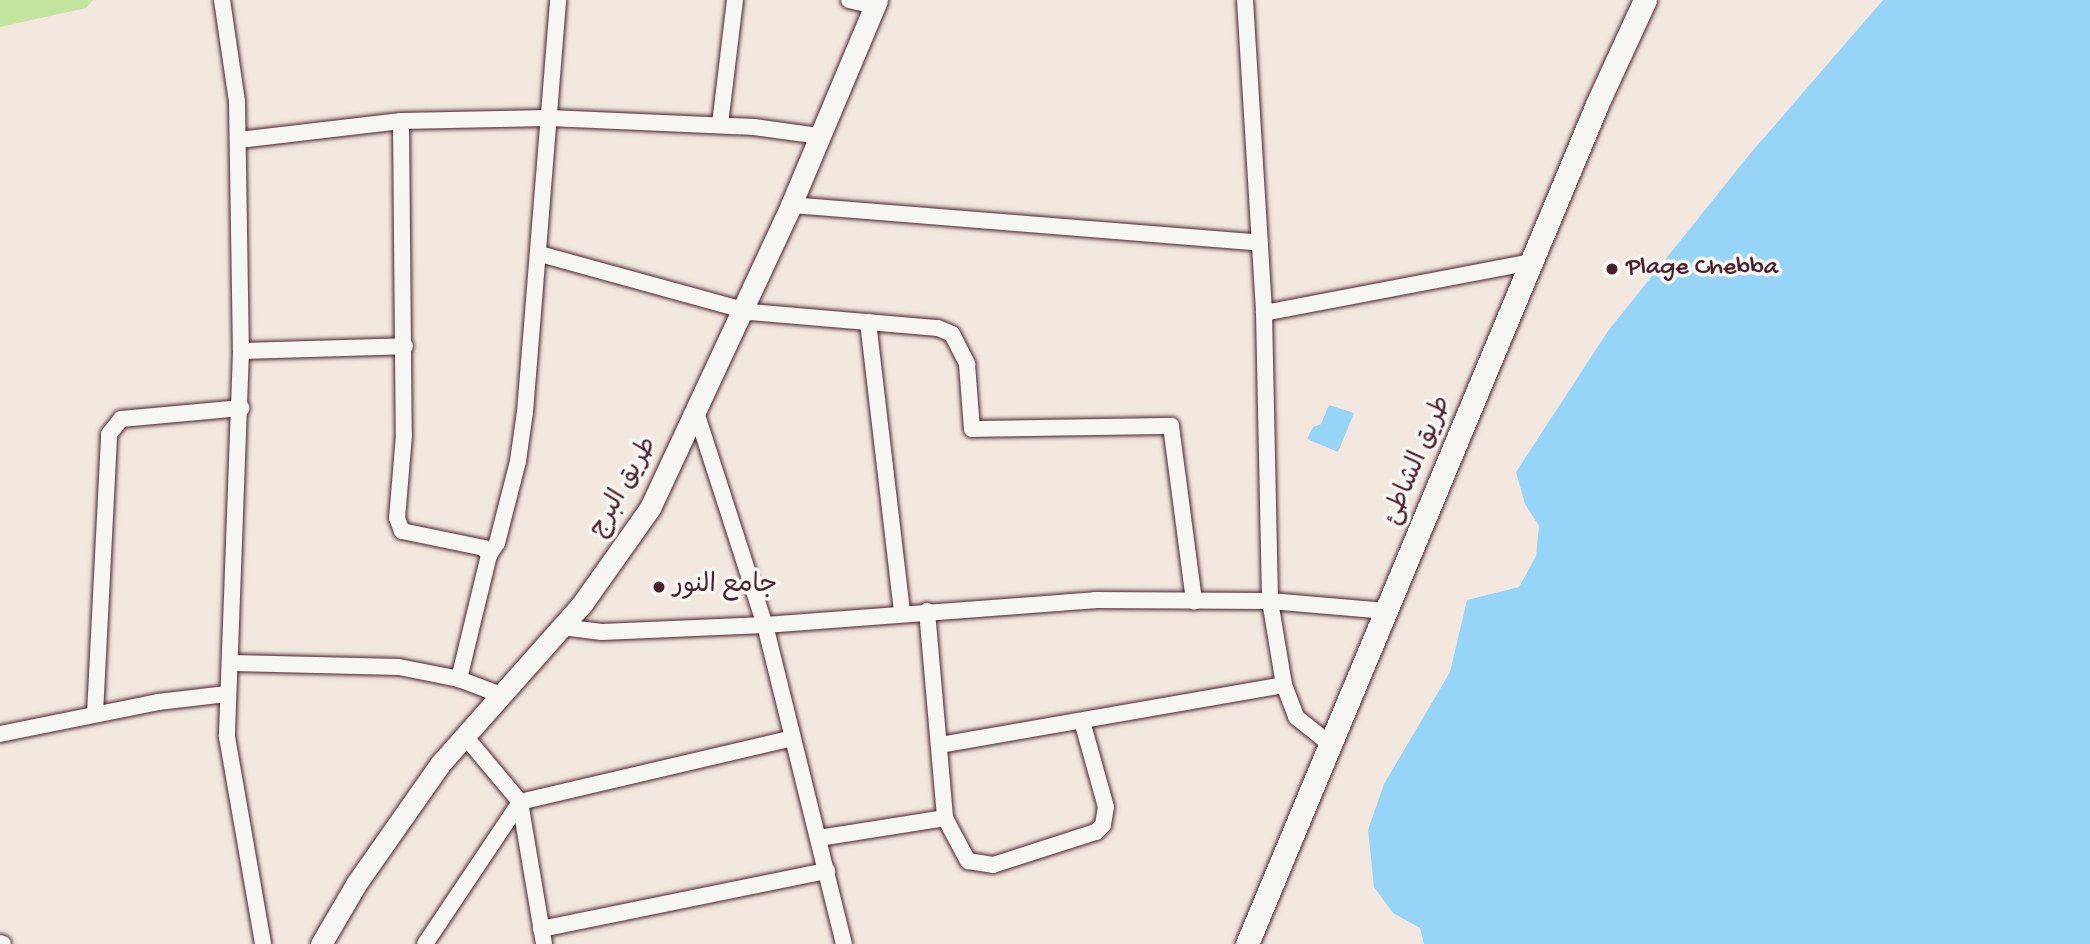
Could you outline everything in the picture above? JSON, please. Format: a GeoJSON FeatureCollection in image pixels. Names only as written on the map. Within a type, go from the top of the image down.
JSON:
{"type":"FeatureCollection","features":[{"type":"Feature","properties":{"kind":"main road","name":"طريق الشاطئ"},"geometry":{"type":"LineString","coordinates":[[1247,944],[1532,262],[1645,0]]}},
{"type":"Feature","properties":{"kind":"street"},"geometry":{"type":"LineString","coordinates":[[222,0],[239,140],[241,351],[233,663],[228,694],[227,737],[263,944]]}},
{"type":"Feature","properties":{"kind":"street"},"geometry":{"type":"LineString","coordinates":[[459,679],[489,555],[497,543],[517,461],[540,254],[558,0]]}},
{"type":"Feature","properties":{"kind":"street"},"geometry":{"type":"LineString","coordinates":[[720,124],[735,0]]}},
{"type":"Feature","properties":{"kind":"street"},"geometry":{"type":"LineString","coordinates":[[849,0],[875,3]]}},
{"type":"Feature","properties":{"kind":"street"},"geometry":{"type":"LineString","coordinates":[[1245,0],[1264,313],[1270,601],[1284,685],[1296,718],[1330,744]]}},
{"type":"Feature","properties":{"kind":"street","name":"طريق البرج"},"geometry":{"type":"LineString","coordinates":[[322,944],[382,845],[464,734],[562,628],[638,527],[697,415],[791,205],[875,3]]}},
{"type":"Feature","properties":{"kind":"street"},"geometry":{"type":"LineString","coordinates":[[239,140],[401,121],[549,118],[720,124],[820,136]]}},
{"type":"Feature","properties":{"kind":"street"},"geometry":{"type":"LineString","coordinates":[[401,121],[405,346],[398,525],[402,531],[484,548],[489,555]]}},
{"type":"Feature","properties":{"kind":"street"},"geometry":{"type":"LineString","coordinates":[[791,205],[1259,243]]}},
{"type":"Feature","properties":{"kind":"street"},"geometry":{"type":"LineString","coordinates":[[540,254],[743,311],[921,324],[952,334],[967,364],[972,429],[1171,426],[1194,601]]}},
{"type":"Feature","properties":{"kind":"street"},"geometry":{"type":"LineString","coordinates":[[1264,313],[1532,262]]}},
{"type":"Feature","properties":{"kind":"street"},"geometry":{"type":"LineString","coordinates":[[868,322],[902,612]]}},
{"type":"Feature","properties":{"kind":"street"},"geometry":{"type":"LineString","coordinates":[[241,351],[405,346]]}},
{"type":"Feature","properties":{"kind":"street"},"geometry":{"type":"LineString","coordinates":[[95,714],[108,434],[121,419],[240,408]]}},
{"type":"Feature","properties":{"kind":"street"},"geometry":{"type":"LineString","coordinates":[[697,415],[765,625],[844,944]]}},
{"type":"Feature","properties":{"kind":"street"},"geometry":{"type":"LineString","coordinates":[[562,628],[601,632],[765,625],[902,612],[1094,600],[1270,601],[1387,611]]}},
{"type":"Feature","properties":{"kind":"street"},"geometry":{"type":"LineString","coordinates":[[927,611],[944,818],[954,841],[968,861],[978,865],[993,865],[1097,832],[1108,816],[1082,721]]}},
{"type":"Feature","properties":{"kind":"street"},"geometry":{"type":"LineString","coordinates":[[233,663],[399,667],[459,679],[501,695]]}},
{"type":"Feature","properties":{"kind":"street"},"geometry":{"type":"LineString","coordinates":[[940,746],[1284,685]]}},
{"type":"Feature","properties":{"kind":"street"},"geometry":{"type":"LineString","coordinates":[[0,734],[95,714],[228,694]]}},
{"type":"Feature","properties":{"kind":"street"},"geometry":{"type":"LineString","coordinates":[[464,734],[520,802],[543,937],[827,871]]}},
{"type":"Feature","properties":{"kind":"street"},"geometry":{"type":"LineString","coordinates":[[425,944],[520,802],[792,738]]}},
{"type":"Feature","properties":{"kind":"street"},"geometry":{"type":"LineString","coordinates":[[819,838],[944,818]]}},
{"type":"Feature","properties":{"kind":"green space"},"geometry":{"type":"Polygon","coordinates":[[[0,0],[93,0],[86,8],[0,27],[0,0]]]}},
{"type":"Feature","properties":{"kind":"water"},"geometry":{"type":"Polygon","coordinates":[[[1883,0],[2090,0],[2090,944],[1424,944],[1420,928],[1393,913],[1374,887],[1368,830],[1384,784],[1450,672],[1467,600],[1519,587],[1536,556],[1539,526],[1525,504],[1516,472],[1608,331],[1749,155],[1883,0]]]}},
{"type":"Feature","properties":{"kind":"water"},"geometry":{"type":"Polygon","coordinates":[[[1329,405],[1354,413],[1338,452],[1307,439],[1313,427],[1321,424],[1329,405]]]}},
{"type":"Feature","properties":{"kind":"place","name":"Plage Chebba"},"geometry":{"type":"Point","coordinates":[1612,269]}},
{"type":"Feature","properties":{"kind":"place","name":"جامع النور"},"geometry":{"type":"Point","coordinates":[659,587]}}]}
